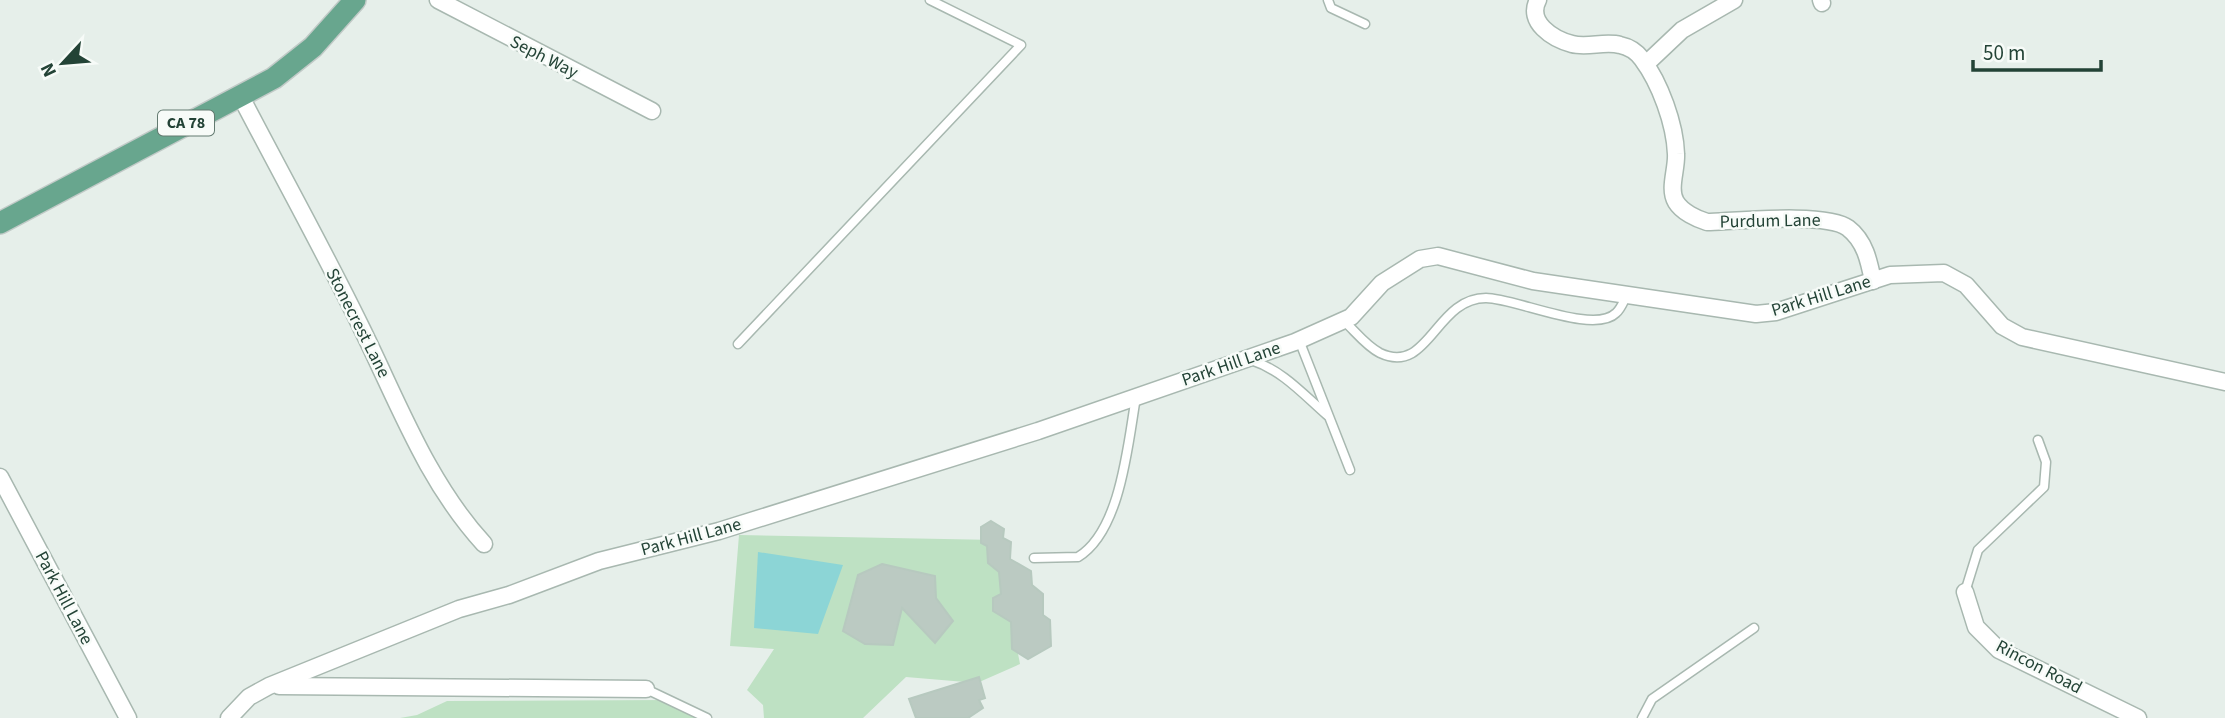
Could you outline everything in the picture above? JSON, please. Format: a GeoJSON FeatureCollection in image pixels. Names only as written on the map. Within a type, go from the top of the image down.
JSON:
{"type":"FeatureCollection","features":[{"type":"Feature","properties":{"kind":"main road","name":"CA 78"},"geometry":{"type":"LineString","coordinates":[[0,223],[274,78],[313,47],[355,0]]}},
{"type":"Feature","properties":{"kind":"street","name":"Seph Way"},"geometry":{"type":"LineString","coordinates":[[438,0],[652,111]]}},
{"type":"Feature","properties":{"kind":"street","name":"Purdum Lane"},"geometry":{"type":"LineString","coordinates":[[1538,0],[1536,19],[1543,30],[1572,44],[1618,44],[1636,51],[1653,74],[1674,136],[1676,156],[1673,190],[1676,203],[1696,219],[1707,222],[1826,219],[1847,227],[1861,242],[1869,259],[1873,281]]}},
{"type":"Feature","properties":{"kind":"street"},"geometry":{"type":"LineString","coordinates":[[1646,64],[1682,30],[1734,0]]}},
{"type":"Feature","properties":{"kind":"street","name":"Stonecrest Lane"},"geometry":{"type":"LineString","coordinates":[[240,95],[360,325],[435,479],[459,516],[484,544]]}},
{"type":"Feature","properties":{"kind":"street","name":"Park Hill Lane"},"geometry":{"type":"LineString","coordinates":[[229,718],[249,696],[269,686],[459,609],[509,595],[599,561],[719,531],[1136,397],[1299,340],[1344,320],[1363,307],[1382,283],[1420,258],[1438,256],[1533,281],[1756,314],[1776,312],[1890,275],[1944,273],[1966,285],[2002,326],[2021,337],[2225,382]]}},
{"type":"Feature","properties":{"kind":"street","name":"Park Hill Lane"},"geometry":{"type":"LineString","coordinates":[[0,477],[128,718]]}},
{"type":"Feature","properties":{"kind":"street","name":"Rincon Road"},"geometry":{"type":"LineString","coordinates":[[1965,592],[1976,627],[1999,650],[2138,718]]}},
{"type":"Feature","properties":{"kind":"street"},"geometry":{"type":"LineString","coordinates":[[269,686],[646,689]]}},
{"type":"Feature","properties":{"kind":"lane"},"geometry":{"type":"LineString","coordinates":[[738,344],[1021,45],[930,0]]}},
{"type":"Feature","properties":{"kind":"lane"},"geometry":{"type":"LineString","coordinates":[[1328,0],[1331,8],[1365,24]]}},
{"type":"Feature","properties":{"kind":"lane"},"geometry":{"type":"LineString","coordinates":[[1344,320],[1380,353],[1406,356],[1422,348],[1450,311],[1471,300],[1487,298],[1577,318],[1603,320],[1616,314],[1627,295]]}},
{"type":"Feature","properties":{"kind":"lane"},"geometry":{"type":"LineString","coordinates":[[1299,340],[1350,470]]}},
{"type":"Feature","properties":{"kind":"lane"},"geometry":{"type":"LineString","coordinates":[[1247,359],[1264,364],[1290,380],[1329,417]]}},
{"type":"Feature","properties":{"kind":"lane"},"geometry":{"type":"LineString","coordinates":[[1034,558],[1077,557],[1101,534],[1116,496],[1136,397]]}},
{"type":"Feature","properties":{"kind":"lane"},"geometry":{"type":"LineString","coordinates":[[1965,592],[1978,550],[2044,487],[2046,462],[2038,440]]}},
{"type":"Feature","properties":{"kind":"lane"},"geometry":{"type":"LineString","coordinates":[[1642,718],[1652,699],[1754,628]]}},
{"type":"Feature","properties":{"kind":"lane"},"geometry":{"type":"LineString","coordinates":[[646,689],[706,718]]}},
{"type":"Feature","properties":{"kind":"green space"},"geometry":{"type":"Polygon","coordinates":[[[739,535],[996,540],[1020,664],[977,683],[906,677],[863,718],[764,718],[763,705],[747,690],[774,649],[730,646],[739,535]]]}},
{"type":"Feature","properties":{"kind":"green space"},"geometry":{"type":"Polygon","coordinates":[[[670,700],[696,718],[400,718],[417,715],[447,701],[670,700]]]}},
{"type":"Feature","properties":{"kind":"water"},"geometry":{"type":"Polygon","coordinates":[[[758,552],[843,565],[818,634],[754,628],[758,552]]]}},
{"type":"Feature","properties":{"kind":"building"},"geometry":{"type":"Polygon","coordinates":[[[991,521],[1004,529],[1003,538],[1011,542],[1010,559],[1031,571],[1032,585],[1043,594],[1043,615],[1050,620],[1051,646],[1028,659],[1012,649],[1011,622],[993,611],[993,598],[1001,594],[999,572],[988,563],[987,546],[981,543],[981,527],[991,521]]]}},
{"type":"Feature","properties":{"kind":"building"},"geometry":{"type":"Polygon","coordinates":[[[882,564],[935,576],[936,598],[953,621],[935,643],[902,608],[893,645],[865,644],[843,631],[858,575],[882,564]]]}},
{"type":"Feature","properties":{"kind":"building"},"geometry":{"type":"Polygon","coordinates":[[[979,677],[985,698],[979,700],[983,708],[968,718],[916,718],[909,699],[979,677]]]}}]}
